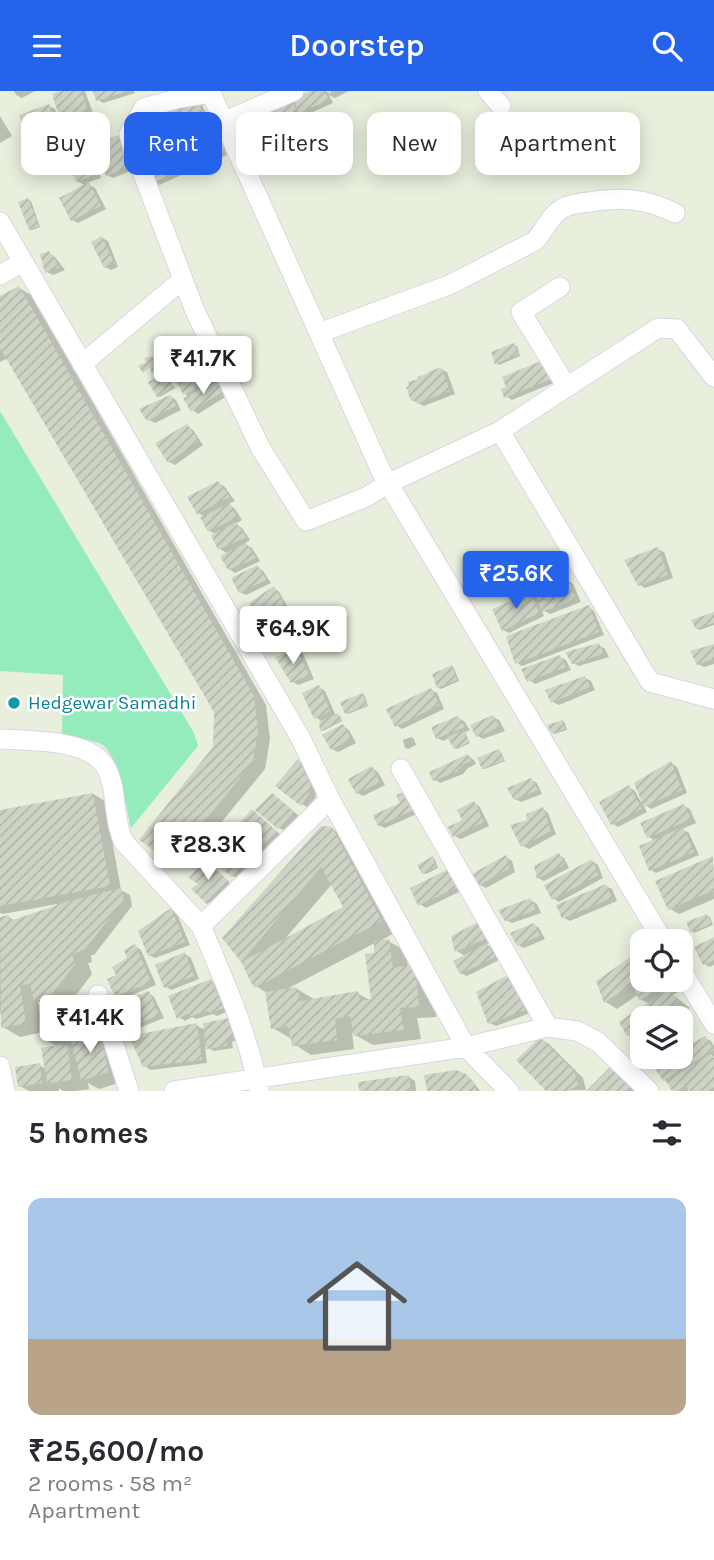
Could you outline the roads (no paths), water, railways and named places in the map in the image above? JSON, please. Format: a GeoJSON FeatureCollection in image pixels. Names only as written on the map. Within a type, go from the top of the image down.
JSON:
{"type":"FeatureCollection","features":[{"type":"Feature","properties":{"kind":"street"},"geometry":{"type":"LineString","coordinates":[[223,122],[294,91]]}},
{"type":"Feature","properties":{"kind":"street"},"geometry":{"type":"LineString","coordinates":[[656,929],[389,483],[382,473],[211,92],[176,99],[148,100],[129,134],[182,280],[260,447],[306,521],[366,497],[389,483],[500,431],[658,328],[677,329],[714,377]]}},
{"type":"Feature","properties":{"kind":"street"},"geometry":{"type":"LineString","coordinates":[[319,333],[449,285],[523,248],[535,241],[562,208],[613,198],[641,200],[674,212]]}},
{"type":"Feature","properties":{"kind":"street"},"geometry":{"type":"LineString","coordinates":[[0,222],[300,737],[330,799],[466,1047],[509,1091]]}},
{"type":"Feature","properties":{"kind":"street"},"geometry":{"type":"LineString","coordinates":[[0,275],[23,262]]}},
{"type":"Feature","properties":{"kind":"street"},"geometry":{"type":"LineString","coordinates":[[82,364],[182,280]]}},
{"type":"Feature","properties":{"kind":"street"},"geometry":{"type":"LineString","coordinates":[[560,287],[521,312],[567,387]]}},
{"type":"Feature","properties":{"kind":"street"},"geometry":{"type":"LineString","coordinates":[[500,431],[650,683],[714,699]]}},
{"type":"Feature","properties":{"kind":"street"},"geometry":{"type":"LineString","coordinates":[[0,739],[59,743],[100,759],[112,782],[120,834],[124,842],[201,926],[235,1005],[257,1084]]}},
{"type":"Feature","properties":{"kind":"street"},"geometry":{"type":"LineString","coordinates":[[401,769],[548,1027]]}},
{"type":"Feature","properties":{"kind":"street"},"geometry":{"type":"LineString","coordinates":[[201,926],[330,799]]}},
{"type":"Feature","properties":{"kind":"street"},"geometry":{"type":"LineString","coordinates":[[693,989],[714,1024]]}},
{"type":"Feature","properties":{"kind":"street"},"geometry":{"type":"LineString","coordinates":[[98,995],[129,1091]]}},
{"type":"Feature","properties":{"kind":"street"},"geometry":{"type":"LineString","coordinates":[[174,1091],[257,1084],[466,1047],[548,1027],[577,1031],[598,1042],[649,1091]]}},
{"type":"Feature","properties":{"kind":"street"},"geometry":{"type":"LineString","coordinates":[[0,1066],[5,1091]]}},
{"type":"Feature","properties":{"kind":"place","name":"Hedgewar Samadhi"},"geometry":{"type":"Point","coordinates":[14,703]}}]}
